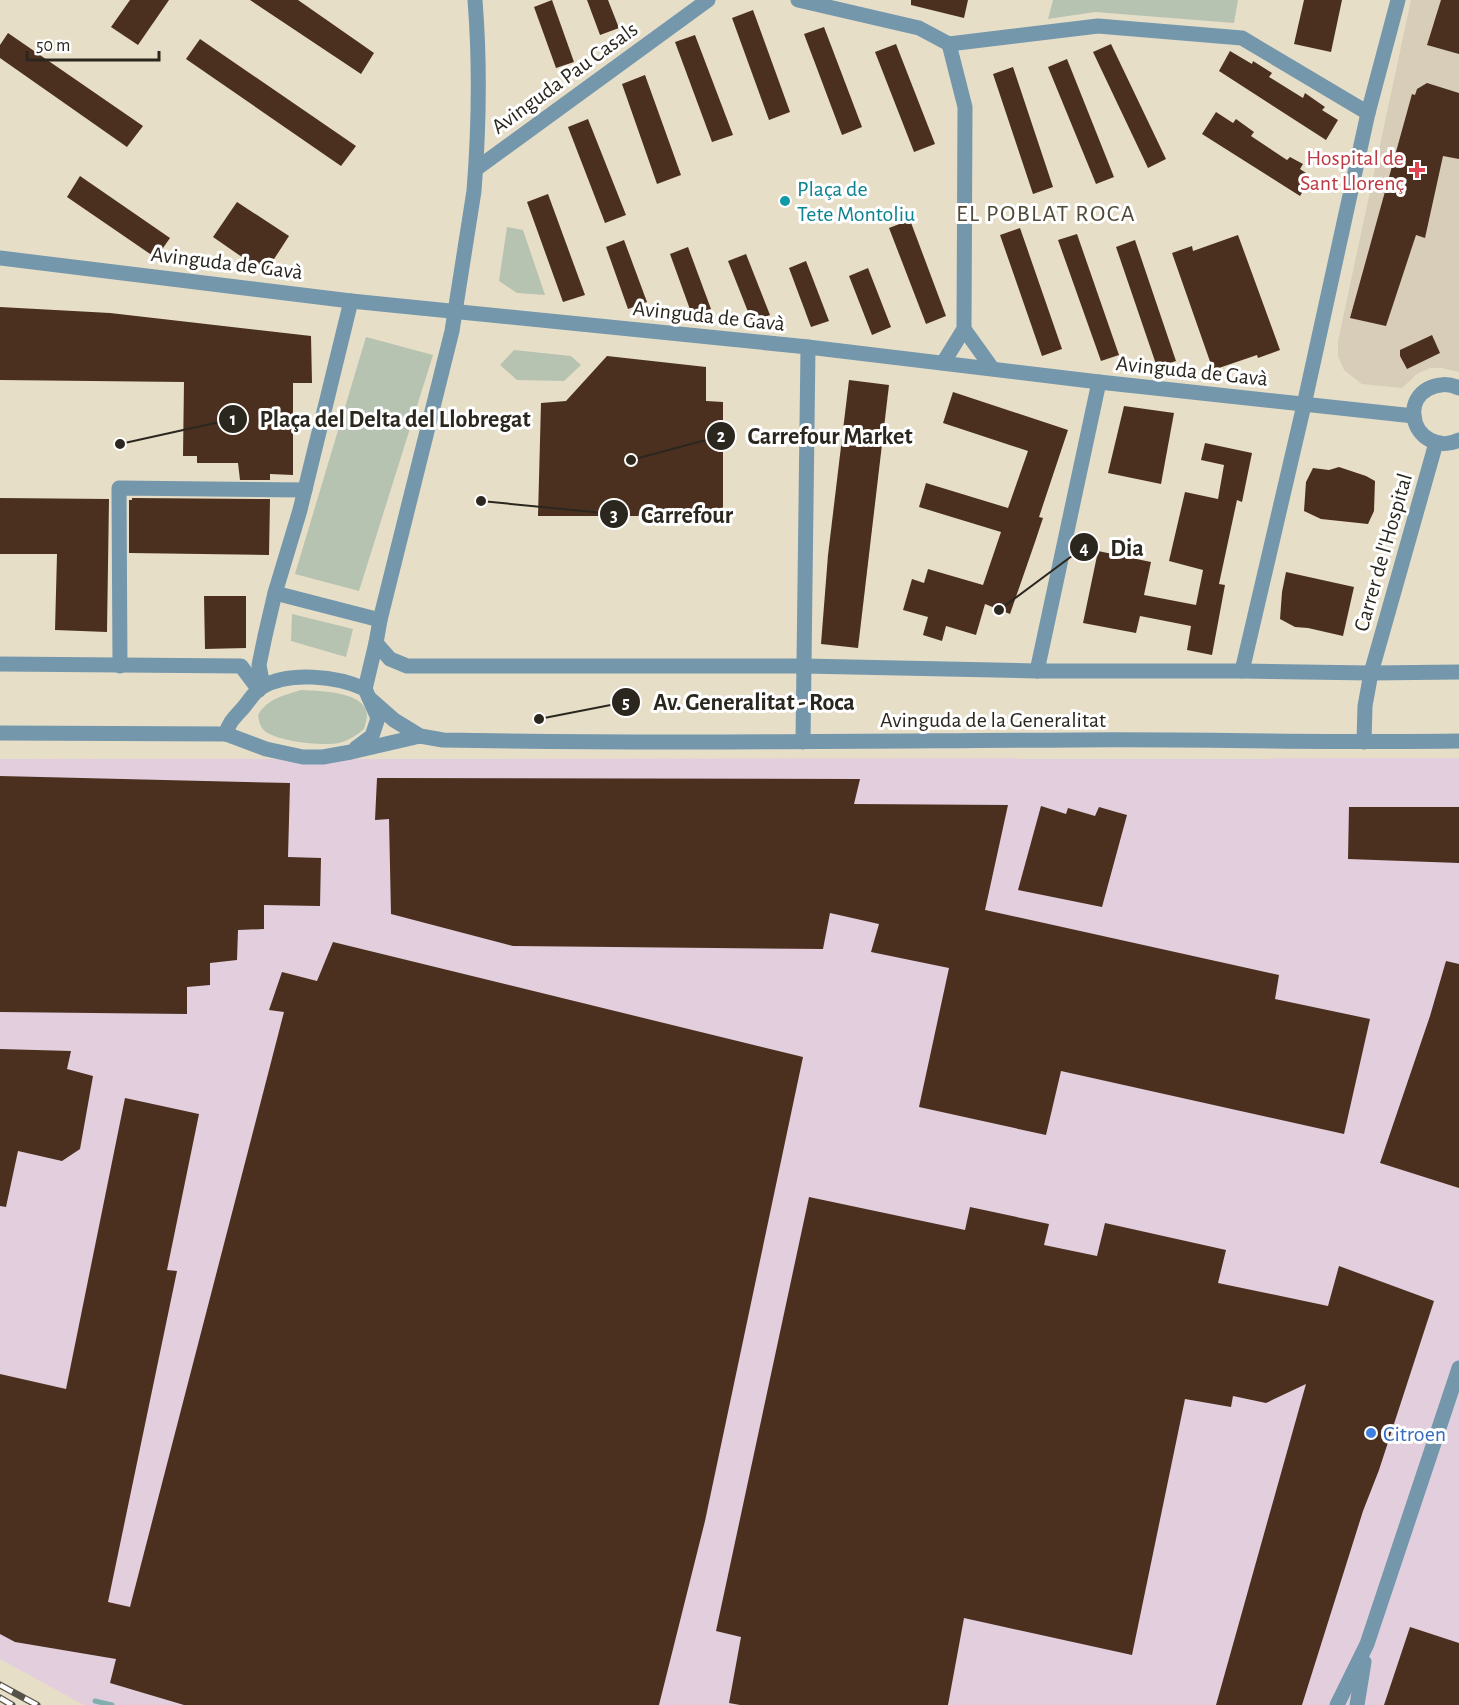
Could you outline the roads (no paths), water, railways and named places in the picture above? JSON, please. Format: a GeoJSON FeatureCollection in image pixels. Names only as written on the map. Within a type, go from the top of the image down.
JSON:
{"type":"FeatureCollection","features":[{"type":"Feature","properties":{"kind":"street"},"geometry":{"type":"LineString","coordinates":[[351,752],[372,736],[378,718],[367,693],[380,620],[452,331],[476,169],[478,94],[475,0]]}},
{"type":"Feature","properties":{"kind":"street","name":"Avinguda Pau Casals"},"geometry":{"type":"LineString","coordinates":[[476,169],[708,0]]}},
{"type":"Feature","properties":{"kind":"street"},"geometry":{"type":"LineString","coordinates":[[798,0],[919,28],[949,44],[1098,26],[1242,38],[1368,113]]}},
{"type":"Feature","properties":{"kind":"street"},"geometry":{"type":"LineString","coordinates":[[1242,671],[1304,405],[1368,113],[1398,0]]}},
{"type":"Feature","properties":{"kind":"street"},"geometry":{"type":"LineString","coordinates":[[943,363],[964,329],[965,107],[949,44]]}},
{"type":"Feature","properties":{"kind":"street","name":"Avinguda de Gavà"},"geometry":{"type":"LineString","coordinates":[[0,258],[351,301],[808,347],[1099,382],[1414,416]]}},
{"type":"Feature","properties":{"kind":"street"},"geometry":{"type":"LineString","coordinates":[[261,688],[259,665],[275,593],[305,490],[351,301]]}},
{"type":"Feature","properties":{"kind":"street"},"geometry":{"type":"LineString","coordinates":[[964,329],[992,368]]}},
{"type":"Feature","properties":{"kind":"street"},"geometry":{"type":"LineString","coordinates":[[803,742],[808,347]]}},
{"type":"Feature","properties":{"kind":"street"},"geometry":{"type":"LineString","coordinates":[[1037,671],[1099,382]]}},
{"type":"Feature","properties":{"kind":"street"},"geometry":{"type":"LineString","coordinates":[[1459,388],[1442,384],[1425,390],[1418,399],[1414,416],[1419,432],[1427,439],[1446,444],[1459,440]]}},
{"type":"Feature","properties":{"kind":"street","name":"Carrer de l'Hospital"},"geometry":{"type":"LineString","coordinates":[[1364,742],[1365,706],[1371,673],[1436,443]]}},
{"type":"Feature","properties":{"kind":"street"},"geometry":{"type":"LineString","coordinates":[[120,666],[119,488],[305,490]]}},
{"type":"Feature","properties":{"kind":"street"},"geometry":{"type":"LineString","coordinates":[[275,593],[380,620]]}},
{"type":"Feature","properties":{"kind":"street"},"geometry":{"type":"LineString","coordinates":[[376,643],[390,659],[407,666],[804,666],[1037,671],[1459,672]]}},
{"type":"Feature","properties":{"kind":"street"},"geometry":{"type":"LineString","coordinates":[[0,664],[241,666],[261,688]]}},
{"type":"Feature","properties":{"kind":"street"},"geometry":{"type":"LineString","coordinates":[[226,734],[228,725],[261,688],[278,681],[312,676],[350,682],[367,693],[394,720],[420,736]]}},
{"type":"Feature","properties":{"kind":"street"},"geometry":{"type":"LineString","coordinates":[[246,704],[242,718],[245,734],[266,750]]}},
{"type":"Feature","properties":{"kind":"street"},"geometry":{"type":"LineString","coordinates":[[0,733],[226,734],[266,750],[303,758],[351,752],[420,736]]}},
{"type":"Feature","properties":{"kind":"street","name":"Avinguda de la Generalitat"},"geometry":{"type":"LineString","coordinates":[[420,736],[443,740],[520,742],[1459,741]]}},
{"type":"Feature","properties":{"kind":"street"},"geometry":{"type":"LineString","coordinates":[[1337,1705],[1366,1644],[1459,1368]]}},
{"type":"Feature","properties":{"kind":"street"},"geometry":{"type":"LineString","coordinates":[[1357,1705],[1366,1644]]}},
{"type":"Feature","properties":{"kind":"street"},"geometry":{"type":"LineString","coordinates":[[1342,1705],[1349,1683]]}},
{"type":"Feature","properties":{"kind":"waterway"},"geometry":{"type":"LineString","coordinates":[[95,1701],[112,1705]]}},
{"type":"Feature","properties":{"kind":"railway"},"geometry":{"type":"LineString","coordinates":[[0,1685],[37,1705]]}},
{"type":"Feature","properties":{"kind":"railway"},"geometry":{"type":"LineString","coordinates":[[0,1698],[12,1705]]}},
{"type":"Feature","properties":{"kind":"place","name":"Hospital de Sant Llorenç"},"geometry":{"type":"Point","coordinates":[1417,170]}},
{"type":"Feature","properties":{"kind":"place","name":"Plaça de Tete Montoliu"},"geometry":{"type":"Point","coordinates":[785,201]}},
{"type":"Feature","properties":{"kind":"place","name":"Plaça del Delta del Llobregat"},"geometry":{"type":"Point","coordinates":[120,444]}},
{"type":"Feature","properties":{"kind":"place","name":"Carrefour Market"},"geometry":{"type":"Point","coordinates":[631,460]}},
{"type":"Feature","properties":{"kind":"place","name":"Carrefour"},"geometry":{"type":"Point","coordinates":[481,501]}},
{"type":"Feature","properties":{"kind":"place","name":"Dia"},"geometry":{"type":"Point","coordinates":[999,610]}},
{"type":"Feature","properties":{"kind":"place","name":"Av. Generalitat - Roca"},"geometry":{"type":"Point","coordinates":[539,719]}},
{"type":"Feature","properties":{"kind":"place","name":"Citroen"},"geometry":{"type":"Point","coordinates":[1371,1433]}},
{"type":"Feature","properties":{"kind":"district","name":"EL POBLAT ROCA"},"geometry":{"type":"Point","coordinates":[1046,213]}}]}
